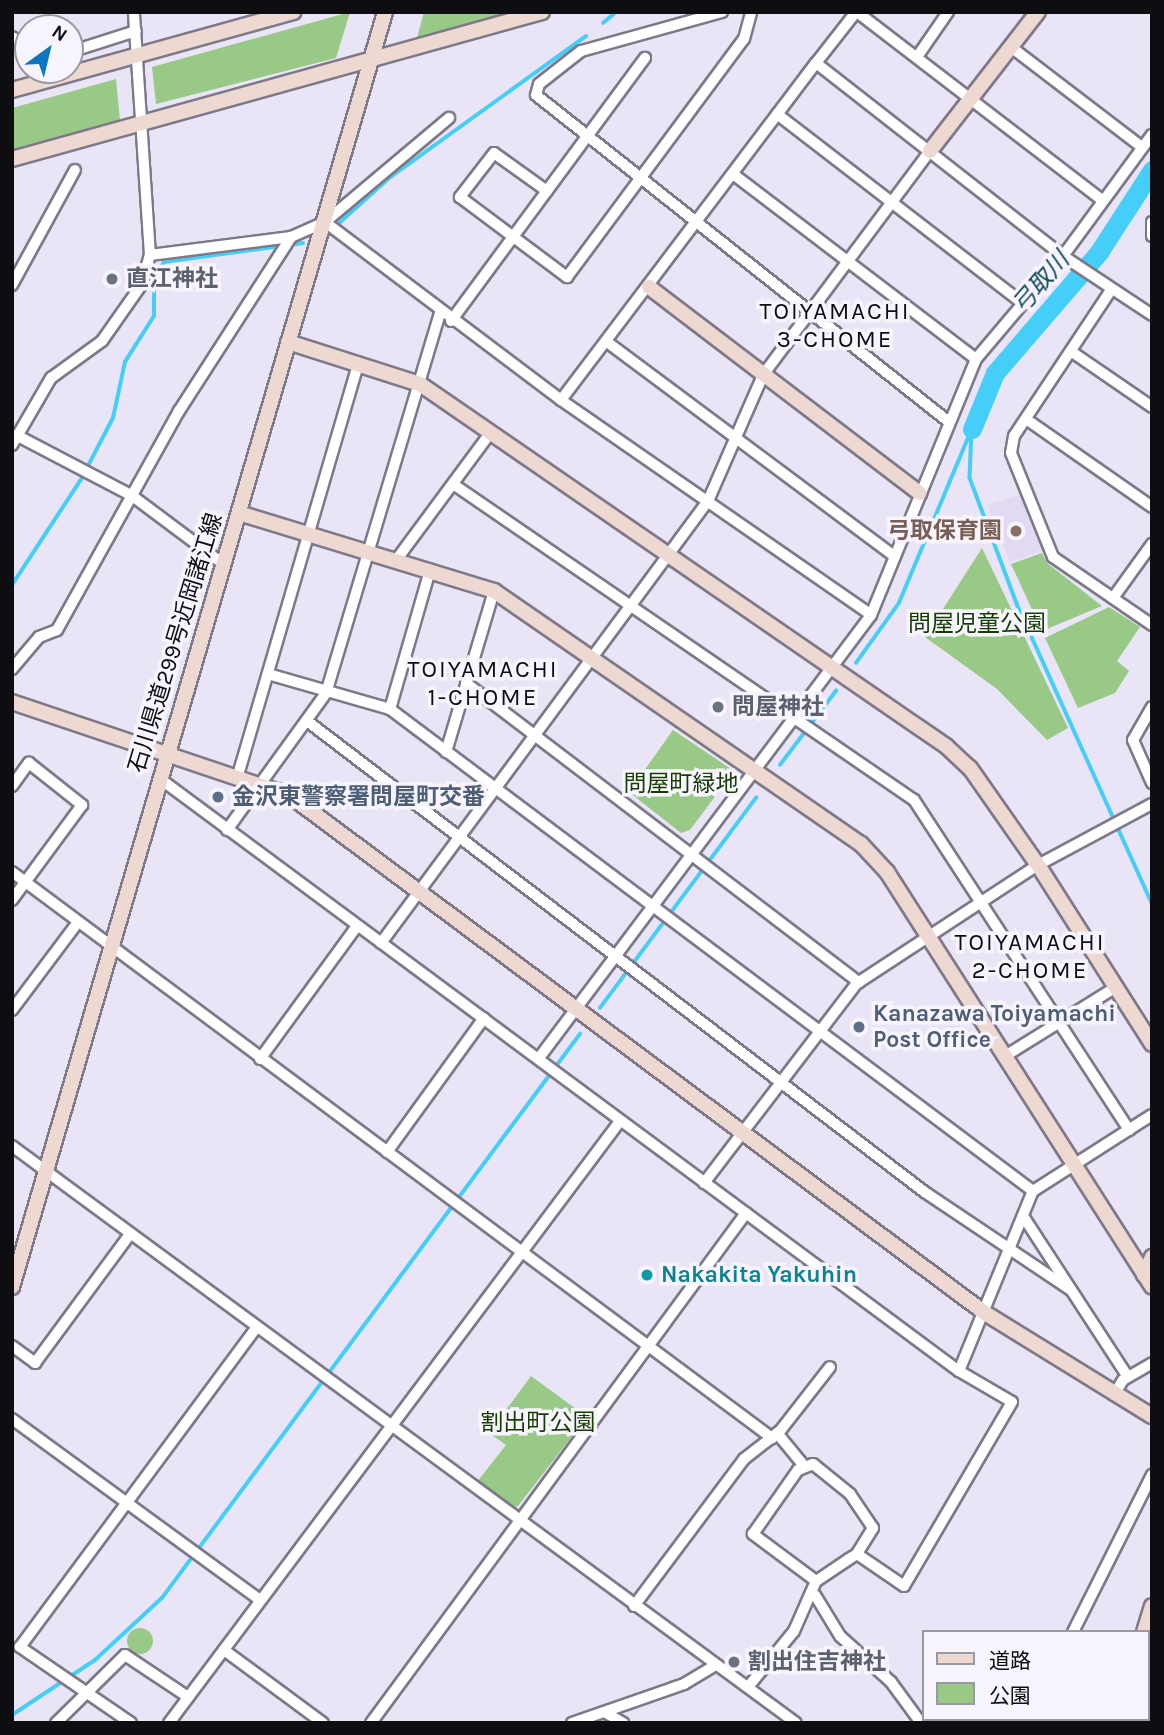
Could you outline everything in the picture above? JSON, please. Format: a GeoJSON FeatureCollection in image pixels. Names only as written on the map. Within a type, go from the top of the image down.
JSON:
{"type":"FeatureCollection","features":[{"type":"Feature","properties":{"kind":"street"},"geometry":{"type":"LineString","coordinates":[[134,12],[150,255],[142,284],[102,341],[51,378],[14,440],[131,495],[222,562]]}},
{"type":"Feature","properties":{"kind":"street"},"geometry":{"type":"LineString","coordinates":[[12,90],[292,12]]}},
{"type":"Feature","properties":{"kind":"street","name":"石川県道299号近岡諸江線"},"geometry":{"type":"LineString","coordinates":[[12,1287],[109,946],[385,12]]}},
{"type":"Feature","properties":{"kind":"street"},"geometry":{"type":"LineString","coordinates":[[12,159],[542,12]]}},
{"type":"Feature","properties":{"kind":"street"},"geometry":{"type":"LineString","coordinates":[[722,12],[581,51],[539,84],[536,94],[694,226],[948,422]]}},
{"type":"Feature","properties":{"kind":"street"},"geometry":{"type":"LineString","coordinates":[[547,191],[494,153],[460,197],[567,276],[744,39],[751,12]]}},
{"type":"Feature","properties":{"kind":"street"},"geometry":{"type":"LineString","coordinates":[[561,400],[857,12],[1103,201]]}},
{"type":"Feature","properties":{"kind":"street"},"geometry":{"type":"LineString","coordinates":[[917,57],[948,12]]}},
{"type":"Feature","properties":{"kind":"street"},"geometry":{"type":"LineString","coordinates":[[381,943],[594,663],[708,501],[763,375],[930,151],[1038,12]]}},
{"type":"Feature","properties":{"kind":"street"},"geometry":{"type":"LineString","coordinates":[[84,48],[136,31]]}},
{"type":"Feature","properties":{"kind":"street"},"geometry":{"type":"LineString","coordinates":[[1011,47],[1142,147]]}},
{"type":"Feature","properties":{"kind":"street"},"geometry":{"type":"LineString","coordinates":[[451,321],[645,58]]}},
{"type":"Feature","properties":{"kind":"street"},"geometry":{"type":"LineString","coordinates":[[816,63],[1067,259],[1152,315]]}},
{"type":"Feature","properties":{"kind":"street"},"geometry":{"type":"LineString","coordinates":[[777,114],[891,205],[1022,303]]}},
{"type":"Feature","properties":{"kind":"street"},"geometry":{"type":"LineString","coordinates":[[150,255],[289,239],[324,222],[449,118]]}},
{"type":"Feature","properties":{"kind":"street"},"geometry":{"type":"LineString","coordinates":[[538,1058],[577,1008],[618,963],[652,908],[699,854],[831,665],[871,615],[919,492],[976,359],[1022,303],[1067,259],[1103,201],[1152,135]]}},
{"type":"Feature","properties":{"kind":"street"},"geometry":{"type":"LineString","coordinates":[[12,285],[75,170]]}},
{"type":"Feature","properties":{"kind":"street"},"geometry":{"type":"LineString","coordinates":[[733,174],[847,264],[976,359]]}},
{"type":"Feature","properties":{"kind":"street"},"geometry":{"type":"LineString","coordinates":[[324,222],[451,321],[871,615]]}},
{"type":"Feature","properties":{"kind":"street"},"geometry":{"type":"LineString","coordinates":[[1152,222],[1152,236]]}},
{"type":"Feature","properties":{"kind":"street"},"geometry":{"type":"LineString","coordinates":[[12,669],[39,637],[57,630],[131,495],[289,239]]}},
{"type":"Feature","properties":{"kind":"street"},"geometry":{"type":"LineString","coordinates":[[649,287],[919,492]]}},
{"type":"Feature","properties":{"kind":"street"},"geometry":{"type":"LineString","coordinates":[[1107,287],[1072,352],[1026,419],[1011,453],[1038,527],[1053,556],[1152,625]]}},
{"type":"Feature","properties":{"kind":"street"},"geometry":{"type":"LineString","coordinates":[[227,830],[327,693],[440,313]]}},
{"type":"Feature","properties":{"kind":"street"},"geometry":{"type":"LineString","coordinates":[[288,342],[420,384],[831,665],[970,768],[1038,865],[1152,1044]]}},
{"type":"Feature","properties":{"kind":"street"},"geometry":{"type":"LineString","coordinates":[[607,342],[895,557]]}},
{"type":"Feature","properties":{"kind":"street"},"geometry":{"type":"LineString","coordinates":[[1072,352],[1152,407]]}},
{"type":"Feature","properties":{"kind":"street"},"geometry":{"type":"LineString","coordinates":[[238,775],[358,364]]}},
{"type":"Feature","properties":{"kind":"street"},"geometry":{"type":"LineString","coordinates":[[1026,419],[1152,507]]}},
{"type":"Feature","properties":{"kind":"street"},"geometry":{"type":"LineString","coordinates":[[397,559],[491,432]]}},
{"type":"Feature","properties":{"kind":"street"},"geometry":{"type":"LineString","coordinates":[[453,484],[914,800],[984,903],[1129,1130]]}},
{"type":"Feature","properties":{"kind":"street"},"geometry":{"type":"LineString","coordinates":[[239,513],[371,551],[494,591],[594,663],[861,844],[928,936],[1148,1281]]}},
{"type":"Feature","properties":{"kind":"street"},"geometry":{"type":"LineString","coordinates":[[1114,598],[1152,544]]}},
{"type":"Feature","properties":{"kind":"street"},"geometry":{"type":"LineString","coordinates":[[390,709],[430,570]]}},
{"type":"Feature","properties":{"kind":"street"},"geometry":{"type":"LineString","coordinates":[[446,752],[494,591]]}},
{"type":"Feature","properties":{"kind":"street"},"geometry":{"type":"LineString","coordinates":[[268,674],[390,709],[666,919],[1033,1191]]}},
{"type":"Feature","properties":{"kind":"street"},"geometry":{"type":"LineString","coordinates":[[466,683],[699,854],[859,982]]}},
{"type":"Feature","properties":{"kind":"street"},"geometry":{"type":"LineString","coordinates":[[12,702],[262,783],[289,795],[985,1313],[1152,1416]]}},
{"type":"Feature","properties":{"kind":"street"},"geometry":{"type":"LineString","coordinates":[[1152,707],[1133,740],[1152,783]]}},
{"type":"Feature","properties":{"kind":"street"},"geometry":{"type":"LineString","coordinates":[[307,721],[460,837],[618,963],[1007,1253],[1071,1290]]}},
{"type":"Feature","properties":{"kind":"street"},"geometry":{"type":"LineString","coordinates":[[12,786],[29,763],[82,804],[12,900]]}},
{"type":"Feature","properties":{"kind":"street"},"geometry":{"type":"LineString","coordinates":[[159,778],[959,1371],[1012,1402],[955,1504],[904,1586],[857,1554]]}},
{"type":"Feature","properties":{"kind":"street"},"geometry":{"type":"LineString","coordinates":[[704,1183],[859,982],[984,903],[1038,865],[1098,830],[1152,804]]}},
{"type":"Feature","properties":{"kind":"street"},"geometry":{"type":"LineString","coordinates":[[12,872],[260,1059],[774,1436],[805,1467]]}},
{"type":"Feature","properties":{"kind":"street"},"geometry":{"type":"LineString","coordinates":[[12,1010],[78,922]]}},
{"type":"Feature","properties":{"kind":"street"},"geometry":{"type":"LineString","coordinates":[[260,1059],[357,926]]}},
{"type":"Feature","properties":{"kind":"street"},"geometry":{"type":"LineString","coordinates":[[1005,1056],[1116,987]]}},
{"type":"Feature","properties":{"kind":"street"},"geometry":{"type":"LineString","coordinates":[[387,1152],[484,1018]]}},
{"type":"Feature","properties":{"kind":"street"},"geometry":{"type":"LineString","coordinates":[[959,1371],[1033,1191],[1152,1115]]}},
{"type":"Feature","properties":{"kind":"street"},"geometry":{"type":"LineString","coordinates":[[169,1723],[620,1121]]}},
{"type":"Feature","properties":{"kind":"street"},"geometry":{"type":"LineString","coordinates":[[12,1146],[714,1666],[748,1687],[796,1723]]}},
{"type":"Feature","properties":{"kind":"street"},"geometry":{"type":"LineString","coordinates":[[371,1723],[523,1523],[649,1344],[746,1213]]}},
{"type":"Feature","properties":{"kind":"street"},"geometry":{"type":"LineString","coordinates":[[1023,1216],[1128,1377]]}},
{"type":"Feature","properties":{"kind":"street"},"geometry":{"type":"LineString","coordinates":[[12,1346],[35,1363],[130,1234]]}},
{"type":"Feature","properties":{"kind":"street"},"geometry":{"type":"LineString","coordinates":[[1148,1281],[1152,1257]]}},
{"type":"Feature","properties":{"kind":"street"},"geometry":{"type":"LineString","coordinates":[[131,1723],[20,1647],[256,1328]]}},
{"type":"Feature","properties":{"kind":"street"},"geometry":{"type":"LineString","coordinates":[[1114,1395],[1128,1377],[1152,1363]]}},
{"type":"Feature","properties":{"kind":"street"},"geometry":{"type":"LineString","coordinates":[[634,1605],[744,1459],[774,1436],[830,1367]]}},
{"type":"Feature","properties":{"kind":"street"},"geometry":{"type":"LineString","coordinates":[[12,1419],[260,1600]]}},
{"type":"Feature","properties":{"kind":"street"},"geometry":{"type":"LineString","coordinates":[[813,1464],[850,1494],[873,1528],[857,1554],[816,1581],[753,1534],[805,1467],[813,1464]]}},
{"type":"Feature","properties":{"kind":"street"},"geometry":{"type":"LineString","coordinates":[[1074,1630],[1152,1475]]}},
{"type":"Feature","properties":{"kind":"street"},"geometry":{"type":"LineString","coordinates":[[748,1687],[815,1595],[816,1581]]}},
{"type":"Feature","properties":{"kind":"street"},"geometry":{"type":"LineString","coordinates":[[815,1595],[840,1636],[891,1682],[921,1723]]}},
{"type":"Feature","properties":{"kind":"street"},"geometry":{"type":"LineString","coordinates":[[1145,1630],[1152,1605]]}},
{"type":"Feature","properties":{"kind":"street"},"geometry":{"type":"LineString","coordinates":[[224,1650],[323,1723]]}},
{"type":"Feature","properties":{"kind":"street"},"geometry":{"type":"LineString","coordinates":[[56,1723],[125,1655],[188,1697]]}},
{"type":"Feature","properties":{"kind":"street"},"geometry":{"type":"LineString","coordinates":[[572,1723],[606,1713],[714,1666]]}},
{"type":"Feature","properties":{"kind":"street"},"geometry":{"type":"LineString","coordinates":[[606,1713],[623,1723]]}},
{"type":"Feature","properties":{"kind":"shaded area","name":"弓取保育園"},"geometry":{"type":"Polygon","coordinates":[[[1020,494],[1044,550],[1010,562],[987,505],[1020,494]]]}},
{"type":"Feature","properties":{"kind":"green space"},"geometry":{"type":"Polygon","coordinates":[[[350,12],[336,58],[156,104],[152,67],[350,12]]]}},
{"type":"Feature","properties":{"kind":"green space"},"geometry":{"type":"Polygon","coordinates":[[[424,12],[511,12],[417,38],[424,12]]]}},
{"type":"Feature","properties":{"kind":"green space"},"geometry":{"type":"Polygon","coordinates":[[[116,79],[120,121],[12,151],[12,108],[116,79]]]}},
{"type":"Feature","properties":{"kind":"green space","name":"問屋児童公園"},"geometry":{"type":"Polygon","coordinates":[[[982,548],[1068,728],[1047,740],[997,689],[925,637],[982,548]]]}},
{"type":"Feature","properties":{"kind":"green space"},"geometry":{"type":"Polygon","coordinates":[[[1042,553],[1047,563],[1102,606],[1042,631],[1011,564],[1042,553]]]}},
{"type":"Feature","properties":{"kind":"green space"},"geometry":{"type":"Polygon","coordinates":[[[1109,607],[1140,627],[1117,661],[1129,671],[1115,693],[1078,708],[1045,638],[1109,607]]]}},
{"type":"Feature","properties":{"kind":"green space","name":"問屋町緑地"},"geometry":{"type":"Polygon","coordinates":[[[673,730],[734,771],[690,830],[681,833],[629,792],[673,730]]]}},
{"type":"Feature","properties":{"kind":"green space","name":"割出町公園"},"geometry":{"type":"Polygon","coordinates":[[[531,1376],[587,1417],[518,1506],[511,1508],[477,1482],[506,1445],[489,1433],[531,1376]]]}},
{"type":"Feature","properties":{"kind":"green space"},"geometry":{"type":"Polygon","coordinates":[[[140,1628],[149,1632],[153,1641],[149,1650],[140,1654],[131,1650],[127,1641],[131,1632],[140,1628]]]}},
{"type":"Feature","properties":{"kind":"waterway"},"geometry":{"type":"LineString","coordinates":[[603,23],[616,12]]}},
{"type":"Feature","properties":{"kind":"waterway"},"geometry":{"type":"LineString","coordinates":[[337,225],[388,179],[586,36]]}},
{"type":"Feature","properties":{"kind":"waterway","name":"弓取川"},"geometry":{"type":"LineString","coordinates":[[972,429],[995,373],[1099,252],[1152,170]]}},
{"type":"Feature","properties":{"kind":"waterway"},"geometry":{"type":"LineString","coordinates":[[289,245],[303,243]]}},
{"type":"Feature","properties":{"kind":"waterway"},"geometry":{"type":"LineString","coordinates":[[88,466],[113,418],[125,362],[154,316],[154,285],[164,262],[281,246]]}},
{"type":"Feature","properties":{"kind":"waterway"},"geometry":{"type":"LineString","coordinates":[[972,429],[970,478],[1017,604],[1152,903]]}},
{"type":"Feature","properties":{"kind":"waterway"},"geometry":{"type":"LineString","coordinates":[[856,663],[899,603],[971,431]]}},
{"type":"Feature","properties":{"kind":"waterway"},"geometry":{"type":"LineString","coordinates":[[12,585],[84,475]]}},
{"type":"Feature","properties":{"kind":"waterway"},"geometry":{"type":"LineString","coordinates":[[780,765],[836,691]]}},
{"type":"Feature","properties":{"kind":"waterway"},"geometry":{"type":"LineString","coordinates":[[600,1008],[756,798]]}},
{"type":"Feature","properties":{"kind":"waterway"},"geometry":{"type":"LineString","coordinates":[[12,1715],[95,1660],[162,1598],[580,1034]]}},
{"type":"Feature","properties":{"kind":"place","name":"直江神社"},"geometry":{"type":"Point","coordinates":[112,279]}},
{"type":"Feature","properties":{"kind":"place","name":"弓取保育園"},"geometry":{"type":"Point","coordinates":[1016,531]}},
{"type":"Feature","properties":{"kind":"place","name":"問屋神社"},"geometry":{"type":"Point","coordinates":[718,707]}},
{"type":"Feature","properties":{"kind":"place","name":"金沢東警察署問屋町交番"},"geometry":{"type":"Point","coordinates":[218,797]}},
{"type":"Feature","properties":{"kind":"place","name":"Kanazawa Toiyamachi Post Office"},"geometry":{"type":"Point","coordinates":[859,1027]}},
{"type":"Feature","properties":{"kind":"place","name":"Nakakita Yakuhin"},"geometry":{"type":"Point","coordinates":[647,1275]}},
{"type":"Feature","properties":{"kind":"place","name":"割出住吉神社"},"geometry":{"type":"Point","coordinates":[734,1662]}},
{"type":"Feature","properties":{"kind":"district","name":"TOIYAMACHI 3-CHOME"},"geometry":{"type":"Point","coordinates":[835,326]}},
{"type":"Feature","properties":{"kind":"district","name":"TOIYAMACHI 1-CHOME"},"geometry":{"type":"Point","coordinates":[483,684]}},
{"type":"Feature","properties":{"kind":"district","name":"TOIYAMACHI 2-CHOME"},"geometry":{"type":"Point","coordinates":[1030,957]}}]}
